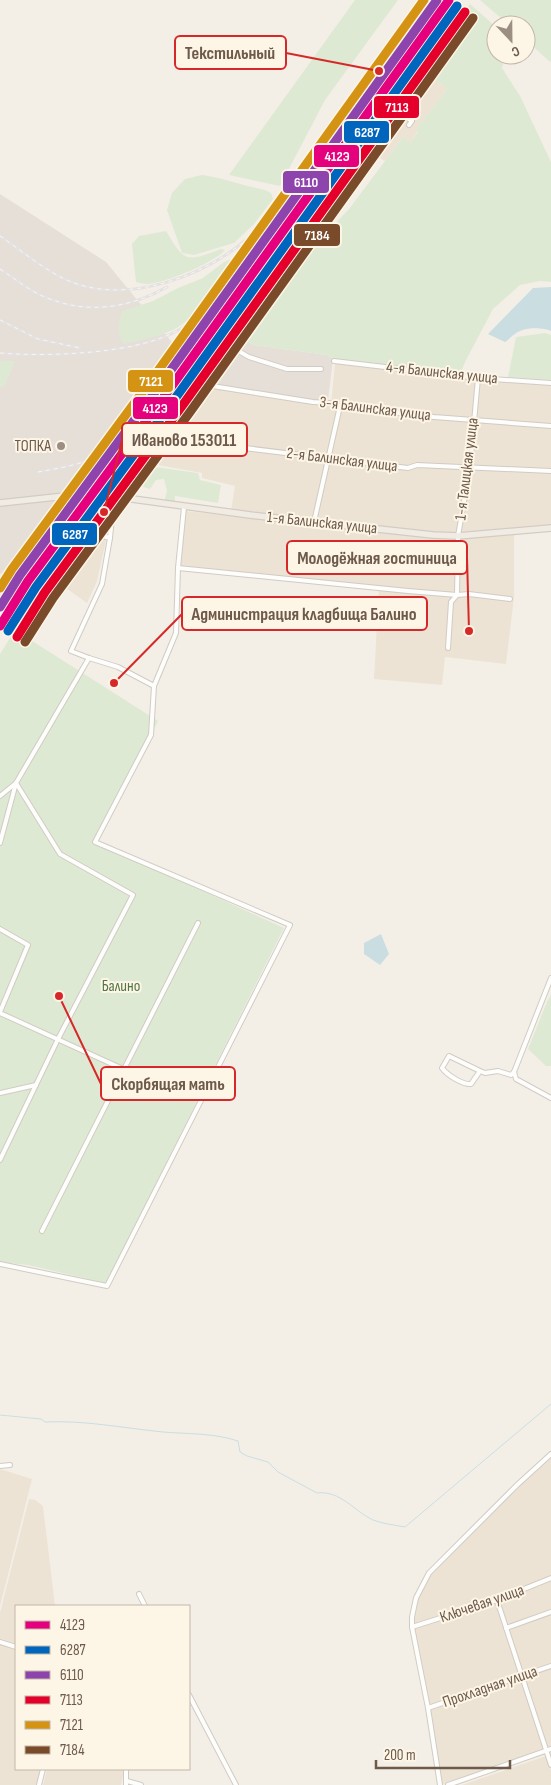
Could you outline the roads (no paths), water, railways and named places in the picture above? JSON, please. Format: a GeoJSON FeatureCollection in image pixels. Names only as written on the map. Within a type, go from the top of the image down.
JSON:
{"type":"FeatureCollection","features":[{"type":"Feature","properties":{"kind":"main road","name":"1-я Балинская улица"},"geometry":{"type":"LineString","coordinates":[[1,503],[84,494],[314,522],[458,536],[551,528]]}},
{"type":"Feature","properties":{"kind":"street"},"geometry":{"type":"LineString","coordinates":[[123,498],[274,278],[375,141],[395,110],[412,121],[409,125]]}},
{"type":"Feature","properties":{"kind":"street"},"geometry":{"type":"LineString","coordinates":[[228,345],[248,357],[287,369],[321,370]]}},
{"type":"Feature","properties":{"kind":"street","name":"4-я Балинская улица"},"geometry":{"type":"LineString","coordinates":[[334,361],[478,378],[551,383]]}},
{"type":"Feature","properties":{"kind":"street","name":"1-я Талицкая улица"},"geometry":{"type":"LineString","coordinates":[[448,648],[451,602],[457,595],[458,536],[470,467],[478,378]]}},
{"type":"Feature","properties":{"kind":"street","name":"3-я Балинская улица"},"geometry":{"type":"LineString","coordinates":[[200,384],[340,406],[551,426]]}},
{"type":"Feature","properties":{"kind":"street"},"geometry":{"type":"LineString","coordinates":[[314,522],[340,406]]}},
{"type":"Feature","properties":{"kind":"street","name":"2-я Балинская улица"},"geometry":{"type":"LineString","coordinates":[[163,438],[408,468],[417,465],[551,472]]}},
{"type":"Feature","properties":{"kind":"street"},"geometry":{"type":"LineString","coordinates":[[114,497],[110,538],[102,584],[71,651],[118,666],[154,686]]}},
{"type":"Feature","properties":{"kind":"street"},"geometry":{"type":"LineString","coordinates":[[0,1264],[107,1286],[290,925],[95,842],[151,735],[154,686],[176,633],[178,568],[184,507]]}},
{"type":"Feature","properties":{"kind":"street"},"geometry":{"type":"LineString","coordinates":[[56,579],[92,533],[110,538]]}},
{"type":"Feature","properties":{"kind":"street"},"geometry":{"type":"LineString","coordinates":[[178,568],[457,595],[469,594],[510,598]]}},
{"type":"Feature","properties":{"kind":"street"},"geometry":{"type":"LineString","coordinates":[[0,843],[16,783],[89,658]]}},
{"type":"Feature","properties":{"kind":"street"},"geometry":{"type":"LineString","coordinates":[[0,796],[16,783]]}},
{"type":"Feature","properties":{"kind":"street"},"geometry":{"type":"LineString","coordinates":[[0,1160],[58,1039],[133,894],[60,854],[16,783]]}},
{"type":"Feature","properties":{"kind":"street"},"geometry":{"type":"LineString","coordinates":[[42,1231],[198,923]]}},
{"type":"Feature","properties":{"kind":"street"},"geometry":{"type":"LineString","coordinates":[[0,929],[28,945],[0,1012],[124,1068]]}},
{"type":"Feature","properties":{"kind":"street"},"geometry":{"type":"LineString","coordinates":[[551,978],[514,1072],[516,1080],[551,1098]]}},
{"type":"Feature","properties":{"kind":"street"},"geometry":{"type":"LineString","coordinates":[[480,1072],[471,1084],[467,1085],[445,1072],[442,1068],[449,1056],[480,1072],[498,1071],[511,1075],[514,1072]]}},
{"type":"Feature","properties":{"kind":"street"},"geometry":{"type":"LineString","coordinates":[[0,1093],[36,1085]]}},
{"type":"Feature","properties":{"kind":"street"},"geometry":{"type":"LineString","coordinates":[[440,1785],[428,1708],[412,1627],[416,1598],[429,1573],[517,1485],[551,1454]]}},
{"type":"Feature","properties":{"kind":"street"},"geometry":{"type":"LineString","coordinates":[[0,1466],[10,1465]]}},
{"type":"Feature","properties":{"kind":"street","name":"Ключевая улица"},"geometry":{"type":"LineString","coordinates":[[412,1627],[497,1600],[551,1578]]}},
{"type":"Feature","properties":{"kind":"street"},"geometry":{"type":"LineString","coordinates":[[139,1594],[144,1605]]}},
{"type":"Feature","properties":{"kind":"street"},"geometry":{"type":"LineString","coordinates":[[497,1600],[549,1750],[551,1765]]}},
{"type":"Feature","properties":{"kind":"street"},"geometry":{"type":"LineString","coordinates":[[506,1628],[551,1612]]}},
{"type":"Feature","properties":{"kind":"street"},"geometry":{"type":"LineString","coordinates":[[0,1642],[15,1647]]}},
{"type":"Feature","properties":{"kind":"street","name":"Прохладная улица"},"geometry":{"type":"LineString","coordinates":[[428,1708],[551,1666]]}},
{"type":"Feature","properties":{"kind":"street"},"geometry":{"type":"LineString","coordinates":[[190,1697],[236,1785]]}},
{"type":"Feature","properties":{"kind":"street"},"geometry":{"type":"LineString","coordinates":[[448,1785],[549,1750]]}},
{"type":"Feature","properties":{"kind":"street"},"geometry":{"type":"LineString","coordinates":[[39,1785],[44,1770]]}},
{"type":"Feature","properties":{"kind":"street"},"geometry":{"type":"LineString","coordinates":[[126,1770],[126,1783],[141,1785]]}},
{"type":"Feature","properties":{"kind":"waterway"},"geometry":{"type":"LineString","coordinates":[[0,1415],[41,1419],[45,1422],[89,1423],[229,1438],[238,1441],[240,1452],[268,1462],[278,1472],[317,1493],[325,1493],[340,1498],[373,1520],[405,1527],[551,1404]]}},
{"type":"Feature","properties":{"kind":"railway"},"geometry":{"type":"LineString","coordinates":[[0,236],[45,268],[74,283],[118,290],[141,288],[187,275],[228,253],[246,240],[273,208]]}},
{"type":"Feature","properties":{"kind":"railway"},"geometry":{"type":"LineString","coordinates":[[0,269],[46,297],[82,307],[126,304],[167,287]]}},
{"type":"Feature","properties":{"kind":"railway"},"geometry":{"type":"LineString","coordinates":[[0,353],[66,354],[138,345],[177,331],[211,305]]}},
{"type":"Feature","properties":{"kind":"railway"},"geometry":{"type":"LineString","coordinates":[[0,320],[38,339],[80,348]]}},
{"type":"Feature","properties":{"kind":"railway"},"geometry":{"type":"LineString","coordinates":[[0,575],[27,560],[60,527],[139,419]]}},
{"type":"Feature","properties":{"kind":"railway"},"geometry":{"type":"LineString","coordinates":[[38,472],[80,463],[100,455],[117,442]]}},
{"type":"Feature","properties":{"kind":"railway"},"geometry":{"type":"LineString","coordinates":[[0,606],[41,554]]}},
{"type":"Feature","properties":{"kind":"place","name":"Текстильный"},"geometry":{"type":"Point","coordinates":[379,71]}},
{"type":"Feature","properties":{"kind":"place","name":"ТОПКА"},"geometry":{"type":"Point","coordinates":[61,446]}},
{"type":"Feature","properties":{"kind":"place","name":"Иваново 153011"},"geometry":{"type":"Point","coordinates":[104,512]}},
{"type":"Feature","properties":{"kind":"place","name":"Молодёжная гостиница"},"geometry":{"type":"Point","coordinates":[469,631]}},
{"type":"Feature","properties":{"kind":"place","name":"Администрация кладбища Балино"},"geometry":{"type":"Point","coordinates":[114,683]}},
{"type":"Feature","properties":{"kind":"place","name":"Скорбящая мать"},"geometry":{"type":"Point","coordinates":[59,996]}},
{"type":"Feature","properties":{"kind":"park label","name":"Балино"},"geometry":{"type":"Point","coordinates":[121,986]}}]}
